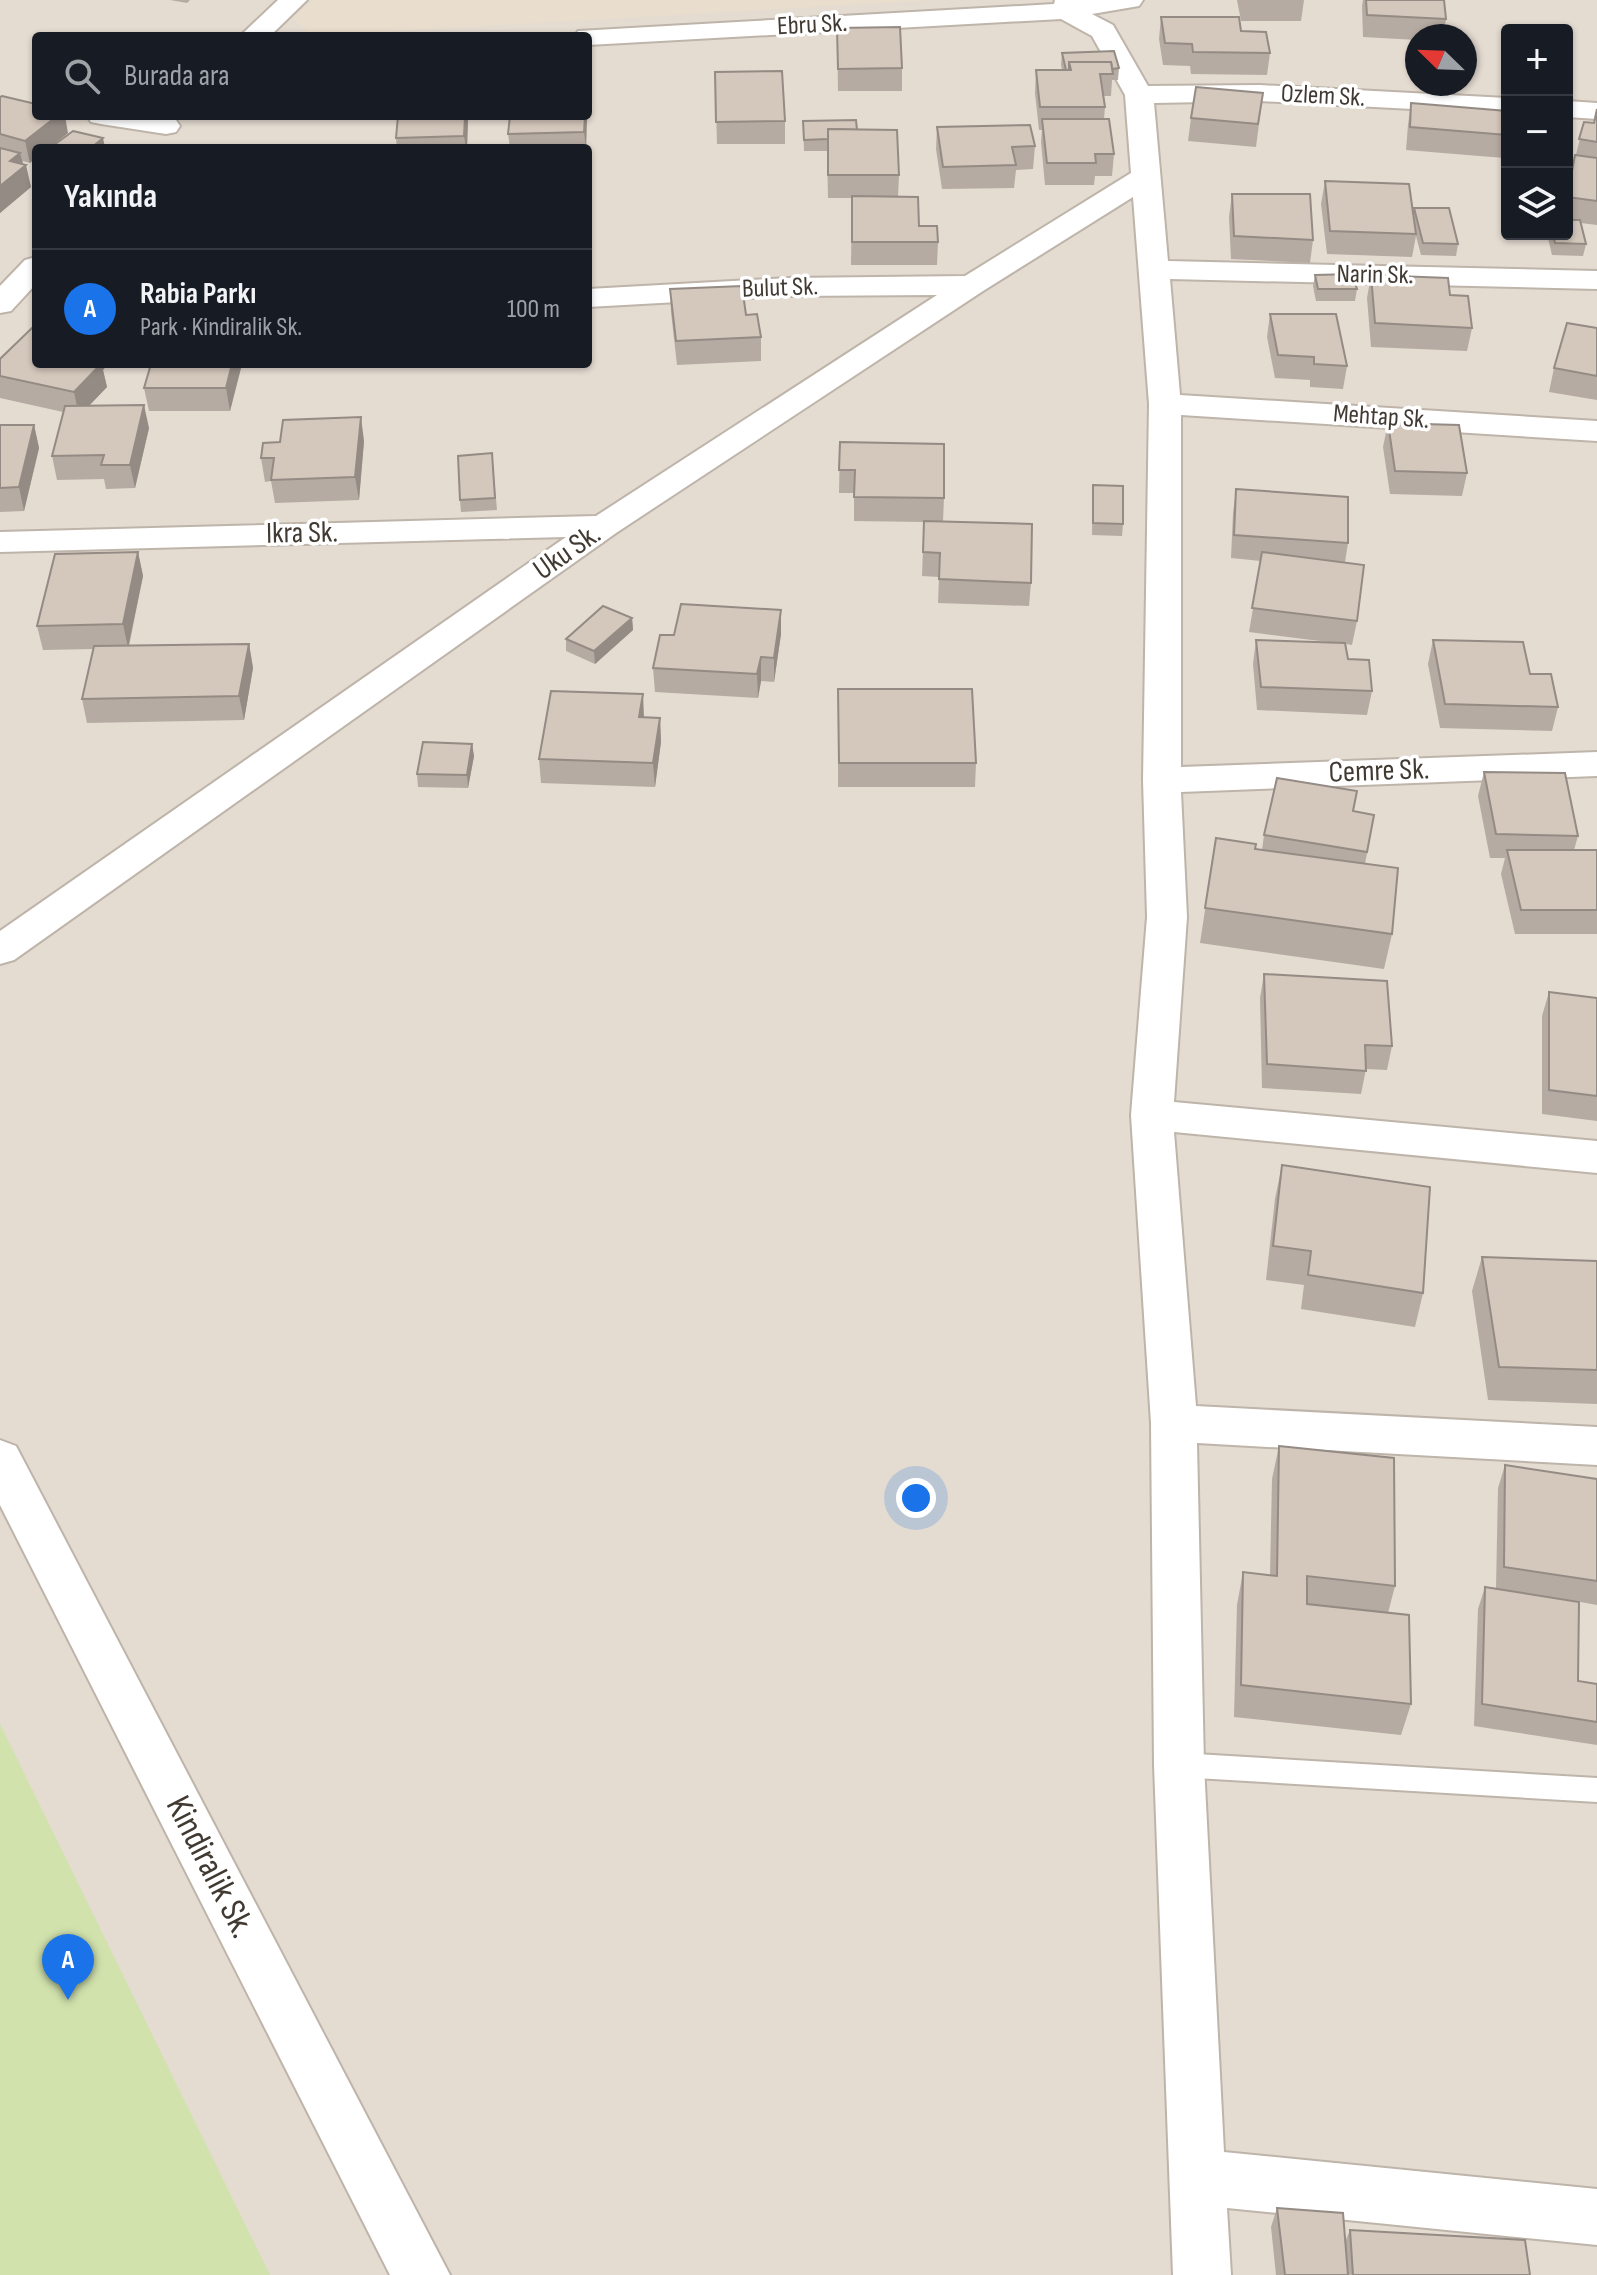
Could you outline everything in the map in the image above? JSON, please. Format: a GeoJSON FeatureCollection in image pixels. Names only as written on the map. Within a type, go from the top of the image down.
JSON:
{"type":"FeatureCollection","features":[{"type":"Feature","properties":{"kind":"street"},"geometry":{"type":"LineString","coordinates":[[258,32],[294,0]]}},
{"type":"Feature","properties":{"kind":"street","name":"Ebru Sk."},"geometry":{"type":"LineString","coordinates":[[592,37],[1130,0]]}},
{"type":"Feature","properties":{"kind":"street"},"geometry":{"type":"LineString","coordinates":[[1067,6],[1103,31],[1139,95],[1165,404],[1162,780],[1167,917],[1152,1115],[1174,1423],[1179,1765],[1202,2275]]}},
{"type":"Feature","properties":{"kind":"street","name":"Ozlem Sk."},"geometry":{"type":"LineString","coordinates":[[1139,95],[1260,93],[1501,106]]}},
{"type":"Feature","properties":{"kind":"street"},"geometry":{"type":"LineString","coordinates":[[1573,109],[1597,111]]}},
{"type":"Feature","properties":{"kind":"street"},"geometry":{"type":"LineString","coordinates":[[150,144],[172,121]]}},
{"type":"Feature","properties":{"kind":"street","name":"Uku Sk."},"geometry":{"type":"LineString","coordinates":[[0,950],[604,526],[972,285],[1148,175]]}},
{"type":"Feature","properties":{"kind":"street","name":"Narin Sk."},"geometry":{"type":"LineString","coordinates":[[1153,270],[1597,280]]}},
{"type":"Feature","properties":{"kind":"street"},"geometry":{"type":"LineString","coordinates":[[8,311],[32,272]]}},
{"type":"Feature","properties":{"kind":"street","name":"Bulut Sk."},"geometry":{"type":"LineString","coordinates":[[592,298],[789,287],[972,285]]}},
{"type":"Feature","properties":{"kind":"street","name":"Mehtap Sk."},"geometry":{"type":"LineString","coordinates":[[1165,404],[1597,431]]}},
{"type":"Feature","properties":{"kind":"street","name":"Ikra Sk."},"geometry":{"type":"LineString","coordinates":[[0,542],[604,526]]}},
{"type":"Feature","properties":{"kind":"street","name":"Cemre Sk."},"geometry":{"type":"LineString","coordinates":[[1162,780],[1597,764]]}},
{"type":"Feature","properties":{"kind":"street"},"geometry":{"type":"LineString","coordinates":[[1152,1115],[1597,1157]]}},
{"type":"Feature","properties":{"kind":"street"},"geometry":{"type":"LineString","coordinates":[[1174,1423],[1597,1446]]}},
{"type":"Feature","properties":{"kind":"street","name":"Kindiralik Sk."},"geometry":{"type":"LineString","coordinates":[[0,1459],[421,2275]]}},
{"type":"Feature","properties":{"kind":"street"},"geometry":{"type":"LineString","coordinates":[[1199,2177],[1597,2217]]}},
{"type":"Feature","properties":{"kind":"lane"},"geometry":{"type":"LineString","coordinates":[[1179,1765],[1597,1790]]}},
{"type":"Feature","properties":{"kind":"shaded area"},"geometry":{"type":"Polygon","coordinates":[[[0,0],[1597,0],[1597,2275],[0,2275],[0,0]]]}},
{"type":"Feature","properties":{"kind":"shaded area"},"geometry":{"type":"Polygon","coordinates":[[[313,0],[936,0],[381,32],[308,32],[292,18],[313,0]]]}},
{"type":"Feature","properties":{"kind":"green space"},"geometry":{"type":"Polygon","coordinates":[[[0,1724],[270,2275],[0,2275],[0,1724]]]}},
{"type":"Feature","properties":{"kind":"building"},"geometry":{"type":"Polygon","coordinates":[[[1366,0],[1444,0],[1446,19],[1367,15],[1366,0]]]}},
{"type":"Feature","properties":{"kind":"building"},"geometry":{"type":"Polygon","coordinates":[[[1161,17],[1239,17],[1241,31],[1266,32],[1270,53],[1193,52],[1192,44],[1165,43],[1161,17]]]}},
{"type":"Feature","properties":{"kind":"building"},"geometry":{"type":"Polygon","coordinates":[[[900,27],[902,68],[838,69],[837,28],[900,27]]]}},
{"type":"Feature","properties":{"kind":"building"},"geometry":{"type":"Polygon","coordinates":[[[1114,51],[1119,68],[1112,69],[1111,62],[1069,62],[1069,70],[1066,70],[1062,53],[1114,51]]]}},
{"type":"Feature","properties":{"kind":"building"},"geometry":{"type":"Polygon","coordinates":[[[1069,62],[1111,62],[1113,74],[1100,74],[1105,107],[1040,107],[1036,70],[1071,70],[1069,62]]]}},
{"type":"Feature","properties":{"kind":"building"},"geometry":{"type":"Polygon","coordinates":[[[782,71],[785,121],[716,122],[715,72],[782,71]]]}},
{"type":"Feature","properties":{"kind":"building"},"geometry":{"type":"Polygon","coordinates":[[[1196,87],[1263,93],[1258,124],[1191,118],[1196,87]]]}},
{"type":"Feature","properties":{"kind":"building"},"geometry":{"type":"Polygon","coordinates":[[[0,97],[32,103],[32,120],[52,120],[25,141],[0,134],[0,97]]]}},
{"type":"Feature","properties":{"kind":"building"},"geometry":{"type":"Polygon","coordinates":[[[1411,103],[1501,110],[1501,135],[1410,127],[1411,103]]]}},
{"type":"Feature","properties":{"kind":"building"},"geometry":{"type":"Polygon","coordinates":[[[1597,109],[1597,142],[1579,139],[1584,122],[1594,123],[1597,109]]]}},
{"type":"Feature","properties":{"kind":"building"},"geometry":{"type":"Polygon","coordinates":[[[1042,119],[1109,119],[1114,154],[1095,154],[1096,163],[1047,163],[1042,119]]]}},
{"type":"Feature","properties":{"kind":"building"},"geometry":{"type":"Polygon","coordinates":[[[398,120],[465,120],[464,136],[396,138],[398,120]]]}},
{"type":"Feature","properties":{"kind":"building"},"geometry":{"type":"Polygon","coordinates":[[[510,120],[585,120],[584,132],[508,134],[510,120]]]}},
{"type":"Feature","properties":{"kind":"building"},"geometry":{"type":"Polygon","coordinates":[[[856,120],[857,130],[828,129],[828,139],[804,140],[803,121],[856,120]]]}},
{"type":"Feature","properties":{"kind":"building"},"geometry":{"type":"Polygon","coordinates":[[[1030,125],[1035,146],[1012,147],[1016,165],[943,167],[937,127],[1030,125]]]}},
{"type":"Feature","properties":{"kind":"building"},"geometry":{"type":"Polygon","coordinates":[[[828,129],[897,130],[899,175],[828,175],[828,129]]]}},
{"type":"Feature","properties":{"kind":"building"},"geometry":{"type":"Polygon","coordinates":[[[73,131],[103,138],[96,144],[55,144],[73,131]]]}},
{"type":"Feature","properties":{"kind":"building"},"geometry":{"type":"Polygon","coordinates":[[[0,148],[20,153],[10,161],[26,165],[0,186],[0,148]]]}},
{"type":"Feature","properties":{"kind":"building"},"geometry":{"type":"Polygon","coordinates":[[[1575,155],[1597,158],[1597,201],[1573,198],[1575,155]]]}},
{"type":"Feature","properties":{"kind":"building"},"geometry":{"type":"Polygon","coordinates":[[[1325,181],[1409,184],[1416,234],[1330,231],[1325,181]]]}},
{"type":"Feature","properties":{"kind":"building"},"geometry":{"type":"Polygon","coordinates":[[[1232,194],[1310,194],[1313,240],[1234,236],[1232,194]]]}},
{"type":"Feature","properties":{"kind":"building"},"geometry":{"type":"Polygon","coordinates":[[[852,196],[918,197],[919,226],[937,226],[938,242],[852,242],[852,196]]]}},
{"type":"Feature","properties":{"kind":"building"},"geometry":{"type":"Polygon","coordinates":[[[1414,208],[1449,208],[1458,244],[1423,243],[1414,208]]]}},
{"type":"Feature","properties":{"kind":"building"},"geometry":{"type":"Polygon","coordinates":[[[1573,220],[1580,220],[1586,244],[1555,243],[1554,240],[1573,240],[1573,220]]]}},
{"type":"Feature","properties":{"kind":"building"},"geometry":{"type":"Polygon","coordinates":[[[1352,274],[1357,289],[1318,289],[1315,275],[1352,274]]]}},
{"type":"Feature","properties":{"kind":"building"},"geometry":{"type":"Polygon","coordinates":[[[1371,275],[1448,278],[1450,295],[1468,296],[1472,328],[1375,323],[1371,275]]]}},
{"type":"Feature","properties":{"kind":"building"},"geometry":{"type":"Polygon","coordinates":[[[742,286],[746,315],[757,314],[761,337],[676,341],[670,289],[742,286]]]}},
{"type":"Feature","properties":{"kind":"building"},"geometry":{"type":"Polygon","coordinates":[[[1270,314],[1336,314],[1347,366],[1314,364],[1314,357],[1278,355],[1270,314]]]}},
{"type":"Feature","properties":{"kind":"building"},"geometry":{"type":"Polygon","coordinates":[[[1567,323],[1597,328],[1597,376],[1554,368],[1567,323]]]}},
{"type":"Feature","properties":{"kind":"building"},"geometry":{"type":"Polygon","coordinates":[[[32,328],[32,368],[97,368],[74,392],[0,376],[0,359],[32,328]]]}},
{"type":"Feature","properties":{"kind":"building"},"geometry":{"type":"Polygon","coordinates":[[[150,368],[231,368],[226,388],[144,388],[150,368]]]}},
{"type":"Feature","properties":{"kind":"building"},"geometry":{"type":"Polygon","coordinates":[[[144,405],[130,465],[101,465],[104,455],[52,456],[65,406],[144,405]]]}},
{"type":"Feature","properties":{"kind":"building"},"geometry":{"type":"Polygon","coordinates":[[[361,417],[355,477],[271,480],[274,458],[261,458],[263,443],[280,442],[283,420],[361,417]]]}},
{"type":"Feature","properties":{"kind":"building"},"geometry":{"type":"Polygon","coordinates":[[[1388,423],[1459,425],[1467,473],[1395,471],[1388,423]]]}},
{"type":"Feature","properties":{"kind":"building"},"geometry":{"type":"Polygon","coordinates":[[[0,425],[34,425],[19,487],[0,488],[0,425]]]}},
{"type":"Feature","properties":{"kind":"building"},"geometry":{"type":"Polygon","coordinates":[[[840,442],[944,444],[944,498],[854,497],[855,470],[839,470],[840,442]]]}},
{"type":"Feature","properties":{"kind":"building"},"geometry":{"type":"Polygon","coordinates":[[[492,453],[495,498],[460,500],[458,456],[492,453]]]}},
{"type":"Feature","properties":{"kind":"building"},"geometry":{"type":"Polygon","coordinates":[[[1093,485],[1123,486],[1123,524],[1093,523],[1093,485]]]}},
{"type":"Feature","properties":{"kind":"building"},"geometry":{"type":"Polygon","coordinates":[[[1236,489],[1348,497],[1348,543],[1234,535],[1236,489]]]}},
{"type":"Feature","properties":{"kind":"building"},"geometry":{"type":"Polygon","coordinates":[[[924,521],[1032,524],[1031,583],[939,579],[940,553],[923,552],[924,521]]]}},
{"type":"Feature","properties":{"kind":"building"},"geometry":{"type":"Polygon","coordinates":[[[138,552],[123,624],[37,626],[55,554],[138,552]]]}},
{"type":"Feature","properties":{"kind":"building"},"geometry":{"type":"Polygon","coordinates":[[[1262,552],[1364,565],[1357,621],[1252,608],[1262,552]]]}},
{"type":"Feature","properties":{"kind":"building"},"geometry":{"type":"Polygon","coordinates":[[[681,604],[781,610],[774,658],[761,657],[757,674],[653,668],[660,635],[674,635],[681,604]]]}},
{"type":"Feature","properties":{"kind":"building"},"geometry":{"type":"Polygon","coordinates":[[[603,606],[632,618],[594,651],[566,639],[603,606]]]}},
{"type":"Feature","properties":{"kind":"building"},"geometry":{"type":"Polygon","coordinates":[[[1256,640],[1345,643],[1348,659],[1369,660],[1372,691],[1261,687],[1256,640]]]}},
{"type":"Feature","properties":{"kind":"building"},"geometry":{"type":"Polygon","coordinates":[[[1433,640],[1523,642],[1530,674],[1551,674],[1558,707],[1445,704],[1433,640]]]}},
{"type":"Feature","properties":{"kind":"building"},"geometry":{"type":"Polygon","coordinates":[[[249,644],[239,696],[82,699],[94,646],[249,644]]]}},
{"type":"Feature","properties":{"kind":"building"},"geometry":{"type":"Polygon","coordinates":[[[838,689],[972,689],[976,763],[839,763],[838,689]]]}},
{"type":"Feature","properties":{"kind":"building"},"geometry":{"type":"Polygon","coordinates":[[[551,691],[643,694],[639,717],[660,718],[653,763],[539,759],[551,691]]]}},
{"type":"Feature","properties":{"kind":"building"},"geometry":{"type":"Polygon","coordinates":[[[423,742],[472,744],[467,775],[417,774],[423,742]]]}},
{"type":"Feature","properties":{"kind":"building"},"geometry":{"type":"Polygon","coordinates":[[[1484,772],[1565,773],[1578,836],[1496,834],[1484,772]]]}},
{"type":"Feature","properties":{"kind":"building"},"geometry":{"type":"Polygon","coordinates":[[[1277,778],[1357,791],[1353,811],[1374,815],[1367,852],[1264,835],[1277,778]]]}},
{"type":"Feature","properties":{"kind":"building"},"geometry":{"type":"Polygon","coordinates":[[[1216,838],[1256,844],[1255,849],[1398,868],[1392,934],[1205,908],[1216,838]]]}},
{"type":"Feature","properties":{"kind":"building"},"geometry":{"type":"Polygon","coordinates":[[[1507,850],[1597,850],[1597,910],[1521,910],[1507,850]]]}},
{"type":"Feature","properties":{"kind":"building"},"geometry":{"type":"Polygon","coordinates":[[[1264,974],[1387,981],[1392,1046],[1365,1045],[1366,1071],[1267,1064],[1264,974]]]}},
{"type":"Feature","properties":{"kind":"building"},"geometry":{"type":"Polygon","coordinates":[[[1549,992],[1597,998],[1597,1096],[1549,1090],[1549,992]]]}},
{"type":"Feature","properties":{"kind":"building"},"geometry":{"type":"Polygon","coordinates":[[[1282,1165],[1430,1187],[1423,1293],[1308,1275],[1311,1251],[1273,1246],[1282,1165]]]}},
{"type":"Feature","properties":{"kind":"building"},"geometry":{"type":"Polygon","coordinates":[[[1482,1257],[1597,1261],[1597,1370],[1499,1367],[1482,1257]]]}},
{"type":"Feature","properties":{"kind":"building"},"geometry":{"type":"Polygon","coordinates":[[[1279,1446],[1394,1458],[1395,1586],[1307,1576],[1307,1604],[1409,1615],[1411,1704],[1241,1685],[1243,1572],[1277,1576],[1279,1446]]]}},
{"type":"Feature","properties":{"kind":"building"},"geometry":{"type":"Polygon","coordinates":[[[1505,1465],[1597,1479],[1597,1581],[1504,1567],[1505,1465]]]}},
{"type":"Feature","properties":{"kind":"building"},"geometry":{"type":"Polygon","coordinates":[[[1485,1587],[1579,1602],[1578,1681],[1597,1684],[1597,1722],[1482,1704],[1485,1587]]]}},
{"type":"Feature","properties":{"kind":"building"},"geometry":{"type":"Polygon","coordinates":[[[1277,2208],[1343,2213],[1348,2275],[1285,2275],[1277,2208]]]}},
{"type":"Feature","properties":{"kind":"building"},"geometry":{"type":"Polygon","coordinates":[[[1350,2230],[1525,2240],[1530,2275],[1353,2275],[1350,2230]]]}},
{"type":"Feature","properties":{"kind":"place","name":"Rabia Parkı"},"geometry":{"type":"Point","coordinates":[68,2000]}}]}
